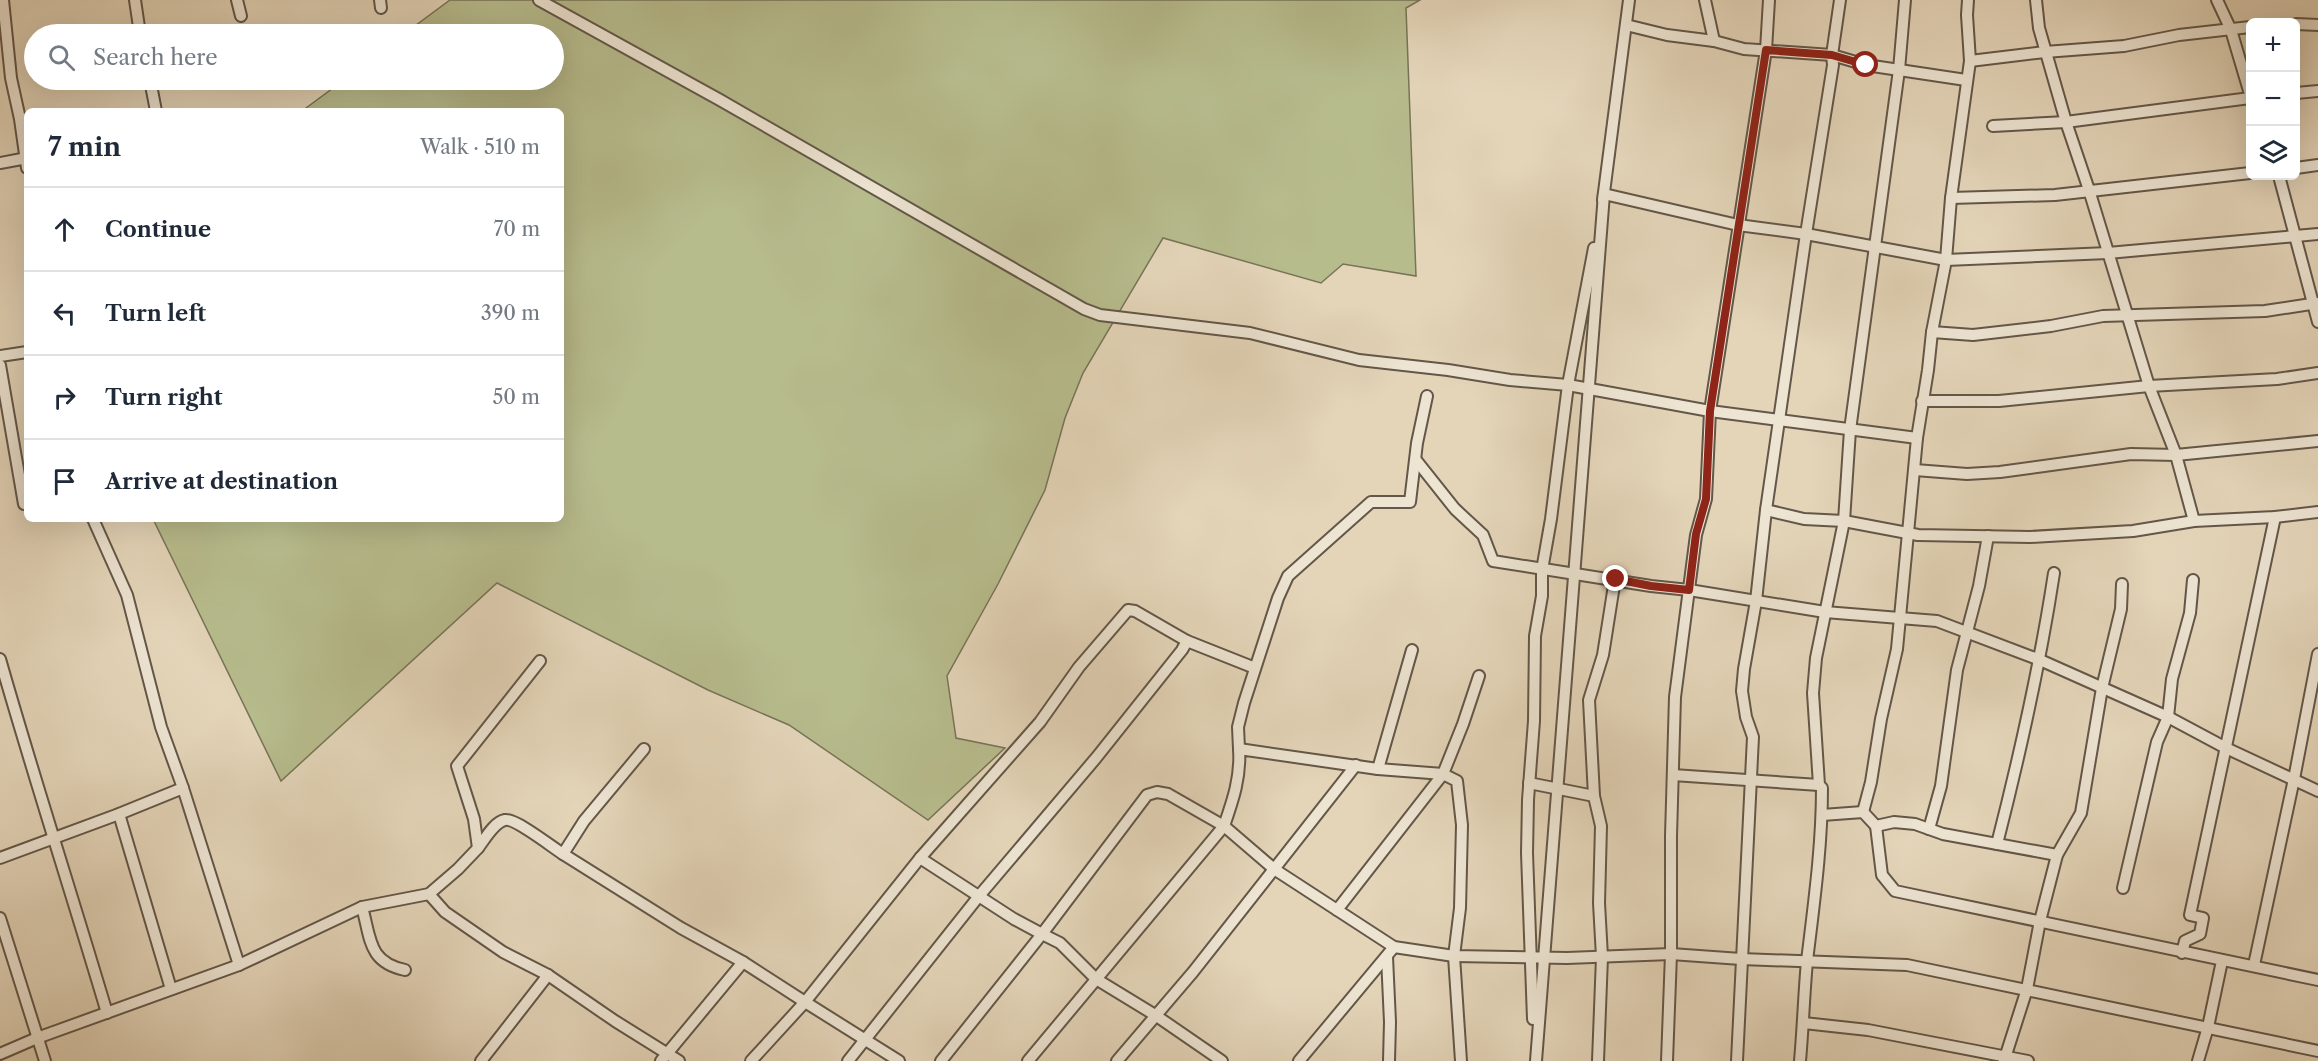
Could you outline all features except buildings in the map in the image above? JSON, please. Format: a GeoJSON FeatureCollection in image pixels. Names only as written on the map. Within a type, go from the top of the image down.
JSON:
{"type":"FeatureCollection","features":[{"type":"Feature","properties":{"kind":"street"},"geometry":{"type":"LineString","coordinates":[[3,0],[11,78],[24,148]]}},
{"type":"Feature","properties":{"kind":"street"},"geometry":{"type":"LineString","coordinates":[[135,0],[138,24]]}},
{"type":"Feature","properties":{"kind":"street"},"geometry":{"type":"LineString","coordinates":[[237,0],[241,16]]}},
{"type":"Feature","properties":{"kind":"street"},"geometry":{"type":"LineString","coordinates":[[539,0],[720,100],[1084,309],[1100,315],[1250,333],[1359,360],[1510,380],[1568,385],[1710,411],[1917,438]]}},
{"type":"Feature","properties":{"kind":"street"},"geometry":{"type":"LineString","coordinates":[[1535,1061],[1604,194],[1629,0]]}},
{"type":"Feature","properties":{"kind":"street"},"geometry":{"type":"LineString","coordinates":[[1705,0],[1714,41]]}},
{"type":"Feature","properties":{"kind":"street"},"geometry":{"type":"LineString","coordinates":[[1667,1061],[1675,697],[1696,534],[1706,499],[1710,411],[1766,50],[1769,0]]}},
{"type":"Feature","properties":{"kind":"street"},"geometry":{"type":"LineString","coordinates":[[1737,1061],[1753,737],[1746,717],[1742,691],[1806,234],[1833,65],[1832,55],[1840,0]]}},
{"type":"Feature","properties":{"kind":"street"},"geometry":{"type":"LineString","coordinates":[[1800,1061],[1807,962],[1818,877],[1822,815],[1822,788],[1813,693],[1825,612],[1844,521],[1850,430],[1899,70],[1905,0]]}},
{"type":"Feature","properties":{"kind":"street"},"geometry":{"type":"LineString","coordinates":[[1863,812],[1897,649],[1917,438],[1932,332],[1946,260],[1970,61],[1968,0]]}},
{"type":"Feature","properties":{"kind":"street"},"geometry":{"type":"LineString","coordinates":[[2036,0],[2039,28],[2066,122],[2150,386],[2176,455],[2194,521]]}},
{"type":"Feature","properties":{"kind":"street"},"geometry":{"type":"LineString","coordinates":[[2217,0],[2230,30],[2246,83]]}},
{"type":"Feature","properties":{"kind":"street"},"geometry":{"type":"LineString","coordinates":[[2300,24],[2318,25]]}},
{"type":"Feature","properties":{"kind":"street"},"geometry":{"type":"LineString","coordinates":[[1626,25],[1667,35],[1714,41],[1744,49],[1832,55],[1866,65],[1966,80]]}},
{"type":"Feature","properties":{"kind":"street"},"geometry":{"type":"LineString","coordinates":[[1970,61],[2124,46],[2179,35],[2246,28]]}},
{"type":"Feature","properties":{"kind":"street"},"geometry":{"type":"LineString","coordinates":[[152,90],[155,108]]}},
{"type":"Feature","properties":{"kind":"street"},"geometry":{"type":"LineString","coordinates":[[2300,93],[2318,91]]}},
{"type":"Feature","properties":{"kind":"street"},"geometry":{"type":"LineString","coordinates":[[1993,126],[2066,122],[2246,97]]}},
{"type":"Feature","properties":{"kind":"street"},"geometry":{"type":"LineString","coordinates":[[0,163],[24,162]]}},
{"type":"Feature","properties":{"kind":"street"},"geometry":{"type":"LineString","coordinates":[[2300,167],[2318,165]]}},
{"type":"Feature","properties":{"kind":"street"},"geometry":{"type":"LineString","coordinates":[[1952,198],[2055,195],[2246,173]]}},
{"type":"Feature","properties":{"kind":"street"},"geometry":{"type":"LineString","coordinates":[[2281,180],[2318,322]]}},
{"type":"Feature","properties":{"kind":"street"},"geometry":{"type":"LineString","coordinates":[[1535,1061],[1527,853],[1534,721],[1535,636],[1568,385],[1604,194]]}},
{"type":"Feature","properties":{"kind":"street"},"geometry":{"type":"LineString","coordinates":[[1604,194],[1738,225],[1806,234],[1946,260],[2108,253],[2318,234]]}},
{"type":"Feature","properties":{"kind":"street"},"geometry":{"type":"LineString","coordinates":[[1932,332],[1973,334],[2127,314],[2254,311],[2315,304]]}},
{"type":"Feature","properties":{"kind":"street"},"geometry":{"type":"LineString","coordinates":[[0,356],[24,352]]}},
{"type":"Feature","properties":{"kind":"street"},"geometry":{"type":"LineString","coordinates":[[0,365],[24,504]]}},
{"type":"Feature","properties":{"kind":"street"},"geometry":{"type":"LineString","coordinates":[[1922,401],[1999,401],[2150,386],[2267,380],[2318,373]]}},
{"type":"Feature","properties":{"kind":"street"},"geometry":{"type":"LineString","coordinates":[[1028,1061],[1224,826],[1238,782],[1240,766],[1238,727],[1278,598],[1288,576],[1371,502],[1410,502],[1416,443],[1427,396]]}},
{"type":"Feature","properties":{"kind":"street"},"geometry":{"type":"LineString","coordinates":[[1915,470],[1968,474],[2000,472],[2131,454],[2176,455],[2318,441]]}},
{"type":"Feature","properties":{"kind":"street"},"geometry":{"type":"LineString","coordinates":[[1416,460],[1455,509],[1483,534],[1493,561],[1825,612],[1936,621],[2040,660],[2168,717],[2226,748],[2318,791]]}},
{"type":"Feature","properties":{"kind":"street"},"geometry":{"type":"LineString","coordinates":[[1766,510],[1804,519],[1844,521],[1908,533],[2030,537],[2122,532],[2194,521],[2275,517],[2318,512]]}},
{"type":"Feature","properties":{"kind":"street"},"geometry":{"type":"LineString","coordinates":[[2182,953],[2185,941],[2200,934],[2203,918],[2190,915],[2275,517]]}},
{"type":"Feature","properties":{"kind":"street"},"geometry":{"type":"LineString","coordinates":[[94,522],[127,595],[160,727],[183,788],[239,965]]}},
{"type":"Feature","properties":{"kind":"street"},"geometry":{"type":"LineString","coordinates":[[1929,829],[1941,786],[1958,670],[1988,536]]}},
{"type":"Feature","properties":{"kind":"street"},"geometry":{"type":"LineString","coordinates":[[1997,844],[2040,660],[2054,573]]}},
{"type":"Feature","properties":{"kind":"street"},"geometry":{"type":"LineString","coordinates":[[1598,1061],[1602,957],[1599,903],[1601,826],[1594,796],[1589,700],[1603,655],[1616,579]]}},
{"type":"Feature","properties":{"kind":"street"},"geometry":{"type":"LineString","coordinates":[[2123,888],[2157,742],[2168,717],[2172,679],[2190,613],[2193,580]]}},
{"type":"Feature","properties":{"kind":"street"},"geometry":{"type":"LineString","coordinates":[[2005,1058],[2027,989],[2040,921],[2057,855],[2081,813],[2102,688],[2121,609],[2122,584]]}},
{"type":"Feature","properties":{"kind":"street"},"geometry":{"type":"LineString","coordinates":[[751,1061],[805,1002],[920,858],[1040,722],[1079,666],[1128,610],[1135,611],[1187,641],[1255,668]]}},
{"type":"Feature","properties":{"kind":"street"},"geometry":{"type":"LineString","coordinates":[[848,1061],[979,896],[1096,758],[1187,641]]}},
{"type":"Feature","properties":{"kind":"street"},"geometry":{"type":"LineString","coordinates":[[1378,768],[1412,650]]}},
{"type":"Feature","properties":{"kind":"street"},"geometry":{"type":"LineString","coordinates":[[2253,965],[2294,779],[2318,654]]}},
{"type":"Feature","properties":{"kind":"street"},"geometry":{"type":"LineString","coordinates":[[0,659],[30,766],[55,838],[107,1013]]}},
{"type":"Feature","properties":{"kind":"street"},"geometry":{"type":"LineString","coordinates":[[478,848],[474,819],[457,766],[540,661]]}},
{"type":"Feature","properties":{"kind":"street"},"geometry":{"type":"LineString","coordinates":[[1337,910],[1443,774],[1479,676]]}},
{"type":"Feature","properties":{"kind":"street"},"geometry":{"type":"LineString","coordinates":[[563,854],[584,821],[644,749]]}},
{"type":"Feature","properties":{"kind":"street"},"geometry":{"type":"LineString","coordinates":[[1239,749],[1378,768],[1443,774],[1457,781],[1461,802],[1460,908],[1454,956],[1461,1061]]}},
{"type":"Feature","properties":{"kind":"street"},"geometry":{"type":"LineString","coordinates":[[1117,1061],[1193,972],[1356,765]]}},
{"type":"Feature","properties":{"kind":"street"},"geometry":{"type":"LineString","coordinates":[[1673,775],[1751,778],[1820,785]]}},
{"type":"Feature","properties":{"kind":"street"},"geometry":{"type":"LineString","coordinates":[[1529,783],[1594,796]]}},
{"type":"Feature","properties":{"kind":"street"},"geometry":{"type":"LineString","coordinates":[[0,858],[183,788]]}},
{"type":"Feature","properties":{"kind":"street"},"geometry":{"type":"LineString","coordinates":[[941,1061],[1042,934],[1147,795],[1157,792],[1168,794],[1224,826],[1274,869],[1394,947],[1454,956],[1602,957],[1671,954],[1906,965],[2318,1051]]}},
{"type":"Feature","properties":{"kind":"street"},"geometry":{"type":"LineString","coordinates":[[1822,815],[1863,812]]}},
{"type":"Feature","properties":{"kind":"street"},"geometry":{"type":"LineString","coordinates":[[1863,812],[1876,826],[1881,875],[1895,891],[2182,953],[2318,979]]}},
{"type":"Feature","properties":{"kind":"street"},"geometry":{"type":"LineString","coordinates":[[119,814],[171,989]]}},
{"type":"Feature","properties":{"kind":"street"},"geometry":{"type":"LineString","coordinates":[[0,1054],[37,1038],[239,965],[362,907],[429,894],[458,869],[496,825],[505,820],[515,821],[681,928],[743,962],[899,1061]]}},
{"type":"Feature","properties":{"kind":"street"},"geometry":{"type":"LineString","coordinates":[[1876,826],[1894,822],[1915,824],[1943,834],[2057,855]]}},
{"type":"Feature","properties":{"kind":"street"},"geometry":{"type":"LineString","coordinates":[[920,858],[1014,919],[1060,943],[1096,979],[1155,1015],[1215,1059]]}},
{"type":"Feature","properties":{"kind":"street"},"geometry":{"type":"LineString","coordinates":[[429,894],[445,912],[483,939],[548,975],[663,1058],[679,1061]]}},
{"type":"Feature","properties":{"kind":"street"},"geometry":{"type":"LineString","coordinates":[[362,907],[374,950],[379,958],[385,964],[405,970]]}},
{"type":"Feature","properties":{"kind":"street"},"geometry":{"type":"LineString","coordinates":[[0,918],[45,1061]]}},
{"type":"Feature","properties":{"kind":"street"},"geometry":{"type":"LineString","coordinates":[[1299,1061],[1394,947]]}},
{"type":"Feature","properties":{"kind":"street"},"geometry":{"type":"LineString","coordinates":[[1387,957],[1389,1061]]}},
{"type":"Feature","properties":{"kind":"street"},"geometry":{"type":"LineString","coordinates":[[2198,1061],[2222,961]]}},
{"type":"Feature","properties":{"kind":"street"},"geometry":{"type":"LineString","coordinates":[[663,1058],[743,962]]}},
{"type":"Feature","properties":{"kind":"street"},"geometry":{"type":"LineString","coordinates":[[481,1061],[548,975]]}},
{"type":"Feature","properties":{"kind":"street"},"geometry":{"type":"LineString","coordinates":[[1804,1023],[1869,1030],[2028,1061]]}},
{"type":"Feature","properties":{"kind":"green space"},"geometry":{"type":"Polygon","coordinates":[[[450,0],[1420,0],[1406,8],[1416,276],[1343,264],[1321,283],[1163,238],[1083,373],[1065,418],[1045,490],[998,584],[947,676],[956,738],[1005,748],[928,820],[789,725],[708,690],[497,583],[281,781],[154,522],[564,522],[564,108],[306,108],[330,90],[564,90],[564,24],[418,24],[450,0]]]}},
{"type":"Feature","properties":{"kind":"route"},"geometry":{"type":"LineString","coordinates":[[1616,579],[1689,590],[1696,534],[1706,499],[1710,411],[1766,50],[1832,55],[1866,65]]}}]}
